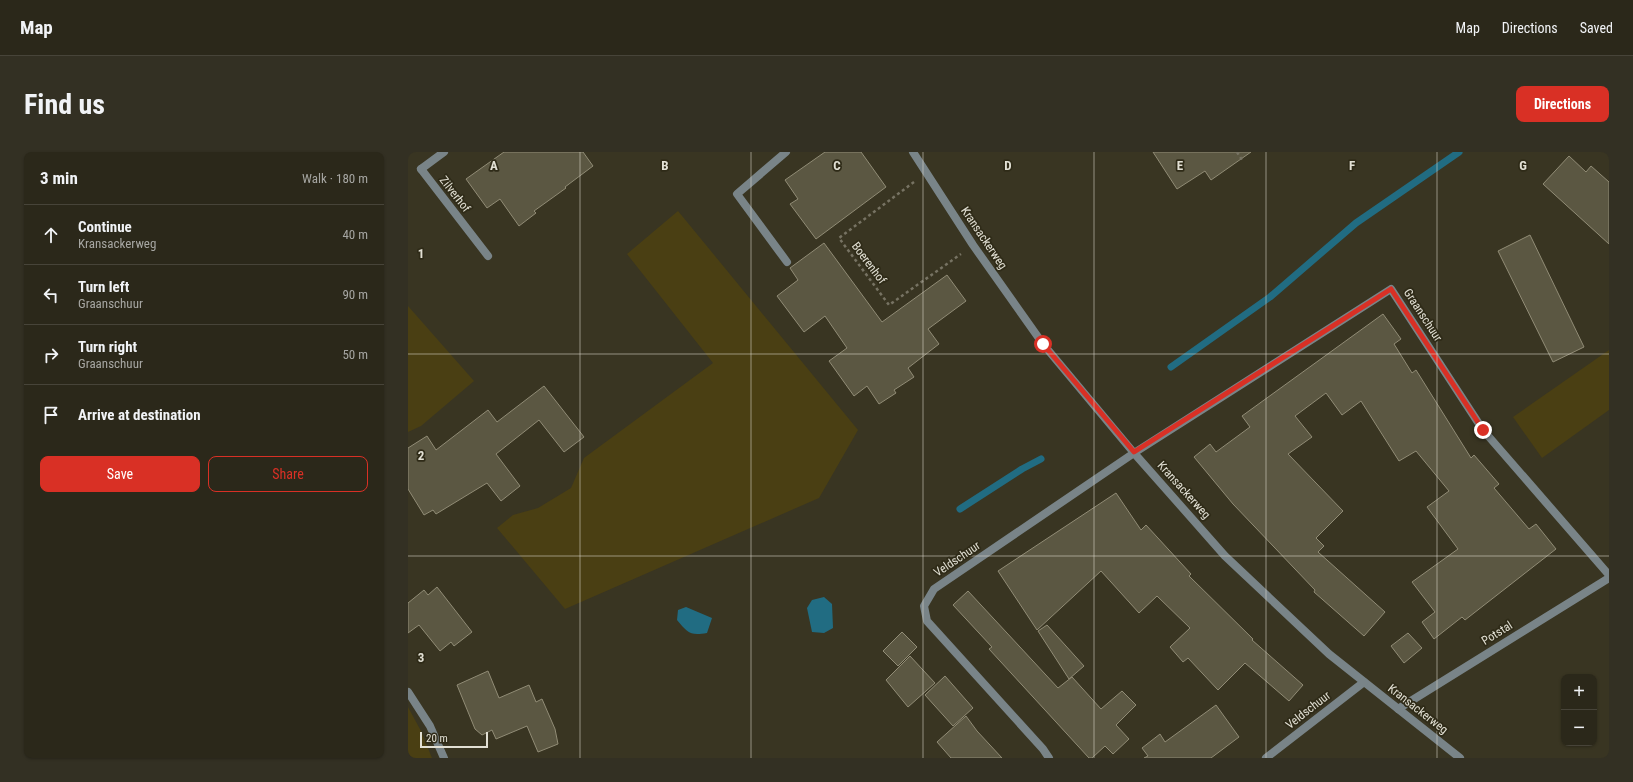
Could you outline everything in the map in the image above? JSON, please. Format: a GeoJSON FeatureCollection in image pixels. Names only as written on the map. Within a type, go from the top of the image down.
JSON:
{"type":"FeatureCollection","features":[{"type":"Feature","properties":{"kind":"street","name":"Zilverhof"},"geometry":{"type":"LineString","coordinates":[[444,152],[421,169],[488,256]]}},
{"type":"Feature","properties":{"kind":"street"},"geometry":{"type":"LineString","coordinates":[[786,152],[737,194],[787,262]]}},
{"type":"Feature","properties":{"kind":"street","name":"Kransackerweg"},"geometry":{"type":"LineString","coordinates":[[913,152],[974,245],[1043,344],[1134,452],[1225,556],[1329,654],[1460,758]]}},
{"type":"Feature","properties":{"kind":"street","name":"Graanschuur"},"geometry":{"type":"LineString","coordinates":[[1134,452],[1391,289],[1483,430],[1609,575]]}},
{"type":"Feature","properties":{"kind":"street","name":"Veldschuur"},"geometry":{"type":"LineString","coordinates":[[1049,758],[1043,749],[927,622],[924,606],[934,589],[1134,452]]}},
{"type":"Feature","properties":{"kind":"street","name":"Potstal"},"geometry":{"type":"LineString","coordinates":[[1398,708],[1609,578]]}},
{"type":"Feature","properties":{"kind":"street","name":"Veldschuur"},"geometry":{"type":"LineString","coordinates":[[1266,758],[1364,682]]}},
{"type":"Feature","properties":{"kind":"street"},"geometry":{"type":"LineString","coordinates":[[408,692],[430,726],[444,758]]}},
{"type":"Feature","properties":{"kind":"path"},"geometry":{"type":"LineString","coordinates":[[1237,152],[1242,160]]}},
{"type":"Feature","properties":{"kind":"path","name":"Boerenhof"},"geometry":{"type":"LineString","coordinates":[[927,172],[839,238],[889,305],[974,245]]}},
{"type":"Feature","properties":{"kind":"shaded area"},"geometry":{"type":"Polygon","coordinates":[[[678,211],[858,430],[819,498],[565,609],[497,528],[513,515],[538,508],[571,488],[584,458],[713,363],[627,254],[678,211]]]}},
{"type":"Feature","properties":{"kind":"shaded area"},"geometry":{"type":"Polygon","coordinates":[[[408,306],[474,381],[421,426],[408,432],[408,306]]]}},
{"type":"Feature","properties":{"kind":"shaded area"},"geometry":{"type":"Polygon","coordinates":[[[1609,350],[1609,410],[1542,458],[1513,417],[1609,350]]]}},
{"type":"Feature","properties":{"kind":"shaded area"},"geometry":{"type":"Polygon","coordinates":[[[408,707],[421,731],[432,758],[408,758],[408,707]]]}},
{"type":"Feature","properties":{"kind":"water"},"geometry":{"type":"Polygon","coordinates":[[[824,597],[832,604],[833,628],[824,633],[812,632],[807,608],[812,600],[824,597]]]}},
{"type":"Feature","properties":{"kind":"water"},"geometry":{"type":"Polygon","coordinates":[[[686,607],[712,618],[707,633],[693,634],[687,631],[677,620],[678,610],[686,607]]]}},
{"type":"Feature","properties":{"kind":"building"},"geometry":{"type":"Polygon","coordinates":[[[504,152],[583,152],[593,166],[534,211],[536,213],[519,226],[500,199],[487,208],[466,179],[504,152]]]}},
{"type":"Feature","properties":{"kind":"building"},"geometry":{"type":"Polygon","coordinates":[[[825,152],[861,152],[886,187],[816,239],[790,204],[798,199],[785,180],[825,152]]]}},
{"type":"Feature","properties":{"kind":"building"},"geometry":{"type":"Polygon","coordinates":[[[1153,152],[1251,152],[1211,180],[1205,171],[1177,189],[1153,152]]]}},
{"type":"Feature","properties":{"kind":"building"},"geometry":{"type":"Polygon","coordinates":[[[1569,156],[1586,172],[1591,166],[1609,182],[1609,244],[1543,184],[1569,156]]]}},
{"type":"Feature","properties":{"kind":"building"},"geometry":{"type":"Polygon","coordinates":[[[1530,235],[1584,347],[1553,362],[1498,251],[1530,235]]]}},
{"type":"Feature","properties":{"kind":"building"},"geometry":{"type":"Polygon","coordinates":[[[824,243],[882,322],[947,275],[966,301],[928,329],[939,344],[908,368],[914,377],[894,390],[896,393],[879,404],[867,386],[854,396],[829,361],[847,348],[825,316],[804,332],[777,296],[798,280],[790,268],[824,243]]]}},
{"type":"Feature","properties":{"kind":"building"},"geometry":{"type":"Polygon","coordinates":[[[1383,314],[1401,339],[1394,344],[1412,373],[1416,370],[1471,458],[1474,455],[1499,484],[1494,488],[1529,529],[1536,524],[1556,549],[1465,620],[1462,617],[1434,639],[1422,622],[1435,612],[1412,582],[1458,549],[1427,507],[1449,491],[1416,451],[1399,461],[1361,401],[1342,415],[1326,393],[1295,416],[1312,437],[1288,454],[1343,511],[1316,538],[1324,546],[1318,552],[1385,612],[1364,636],[1314,592],[1315,590],[1233,504],[1194,457],[1210,444],[1216,452],[1250,427],[1242,416],[1383,314]]]}},
{"type":"Feature","properties":{"kind":"building"},"geometry":{"type":"Polygon","coordinates":[[[544,386],[584,437],[564,452],[539,420],[496,454],[520,486],[501,501],[487,483],[436,514],[433,510],[424,515],[408,489],[408,448],[427,436],[436,450],[488,410],[497,422],[544,386]]]}},
{"type":"Feature","properties":{"kind":"building"},"geometry":{"type":"Polygon","coordinates":[[[1116,493],[1141,530],[1146,525],[1191,574],[1189,576],[1253,639],[1252,640],[1303,685],[1289,701],[1245,663],[1218,690],[1188,658],[1183,662],[1170,647],[1190,628],[1157,596],[1139,613],[1101,571],[1037,630],[998,571],[1116,493]]]}},
{"type":"Feature","properties":{"kind":"building"},"geometry":{"type":"Polygon","coordinates":[[[437,587],[472,632],[454,646],[451,642],[440,651],[419,625],[408,633],[408,603],[424,590],[428,595],[437,587]]]}},
{"type":"Feature","properties":{"kind":"building"},"geometry":{"type":"Polygon","coordinates":[[[968,591],[1058,688],[1072,677],[1101,709],[1122,691],[1136,705],[1116,725],[1129,739],[1113,754],[1105,746],[1092,758],[1089,758],[989,649],[992,647],[953,605],[968,591]]]}},
{"type":"Feature","properties":{"kind":"building"},"geometry":{"type":"Polygon","coordinates":[[[1047,625],[1084,666],[1069,679],[1038,631],[1047,625]]]}},
{"type":"Feature","properties":{"kind":"building"},"geometry":{"type":"Polygon","coordinates":[[[902,632],[917,647],[898,666],[883,651],[902,632]]]}},
{"type":"Feature","properties":{"kind":"building"},"geometry":{"type":"Polygon","coordinates":[[[1408,633],[1422,648],[1404,663],[1391,646],[1408,633]]]}},
{"type":"Feature","properties":{"kind":"building"},"geometry":{"type":"Polygon","coordinates":[[[910,656],[935,683],[908,707],[886,680],[910,656]]]}},
{"type":"Feature","properties":{"kind":"building"},"geometry":{"type":"Polygon","coordinates":[[[488,671],[499,698],[529,685],[536,702],[542,699],[555,729],[558,744],[538,752],[527,726],[496,739],[492,730],[482,735],[475,729],[457,685],[488,671]]]}},
{"type":"Feature","properties":{"kind":"building"},"geometry":{"type":"Polygon","coordinates":[[[945,676],[973,708],[953,726],[925,695],[945,676]]]}},
{"type":"Feature","properties":{"kind":"building"},"geometry":{"type":"Polygon","coordinates":[[[1216,705],[1239,737],[1211,758],[1144,758],[1148,756],[1142,748],[1160,734],[1165,742],[1216,705]]]}},
{"type":"Feature","properties":{"kind":"building"},"geometry":{"type":"Polygon","coordinates":[[[966,716],[977,731],[1002,758],[951,758],[937,742],[966,716]]]}},
{"type":"Feature","properties":{"kind":"waterway"},"geometry":{"type":"LineString","coordinates":[[1171,367],[1270,297],[1356,223],[1459,152]]}},
{"type":"Feature","properties":{"kind":"waterway"},"geometry":{"type":"LineString","coordinates":[[960,509],[1022,469],[1041,459]]}},
{"type":"Feature","properties":{"kind":"route"},"geometry":{"type":"LineString","coordinates":[[1043,344],[1134,452],[1391,289],[1483,430]]}}]}
